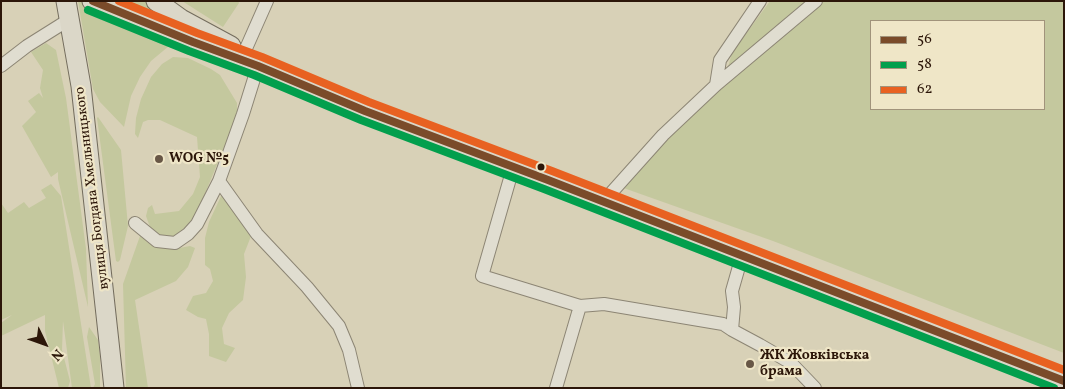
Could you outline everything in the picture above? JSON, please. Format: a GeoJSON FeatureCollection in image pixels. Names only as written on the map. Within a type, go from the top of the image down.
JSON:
{"type":"FeatureCollection","features":[{"type":"Feature","properties":{"kind":"highway"},"geometry":{"type":"LineString","coordinates":[[156,1],[251,60]]}},
{"type":"Feature","properties":{"kind":"highway"},"geometry":{"type":"LineString","coordinates":[[94,2],[192,42],[251,60],[365,110],[1064,381]]}},
{"type":"Feature","properties":{"kind":"highway","name":"вулиця Богдана Хмельницького"},"geometry":{"type":"LineString","coordinates":[[68,10],[81,86],[114,381]]}},
{"type":"Feature","properties":{"kind":"street"},"geometry":{"type":"LineString","coordinates":[[135,222],[157,241],[175,242],[188,234],[197,224],[219,181],[243,114],[251,60],[267,1]]}},
{"type":"Feature","properties":{"kind":"street"},"geometry":{"type":"LineString","coordinates":[[716,85],[720,60],[760,1]]}},
{"type":"Feature","properties":{"kind":"street"},"geometry":{"type":"LineString","coordinates":[[603,202],[663,135],[716,85],[816,1]]}},
{"type":"Feature","properties":{"kind":"street"},"geometry":{"type":"LineString","coordinates":[[1,66],[68,10]]}},
{"type":"Feature","properties":{"kind":"street"},"geometry":{"type":"LineString","coordinates":[[513,168],[482,276],[580,306],[604,304],[723,324],[791,363],[815,388]]}},
{"type":"Feature","properties":{"kind":"street"},"geometry":{"type":"LineString","coordinates":[[219,181],[257,234],[308,287],[339,326],[349,350],[358,388]]}},
{"type":"Feature","properties":{"kind":"street"},"geometry":{"type":"LineString","coordinates":[[732,330],[734,308],[732,291],[742,256]]}},
{"type":"Feature","properties":{"kind":"street"},"geometry":{"type":"LineString","coordinates":[[556,388],[580,306]]}},
{"type":"Feature","properties":{"kind":"green space"},"geometry":{"type":"Polygon","coordinates":[[[78,1],[93,1],[175,41],[151,61],[140,77],[131,96],[124,127],[100,102],[93,89],[78,1]]]}},
{"type":"Feature","properties":{"kind":"green space"},"geometry":{"type":"Polygon","coordinates":[[[117,1],[147,1],[202,37],[117,1]]]}},
{"type":"Feature","properties":{"kind":"green space"},"geometry":{"type":"Polygon","coordinates":[[[182,1],[238,1],[239,3],[223,27],[182,1]]]}},
{"type":"Feature","properties":{"kind":"green space"},"geometry":{"type":"Polygon","coordinates":[[[770,1],[1064,1],[1064,353],[773,241],[618,186],[722,88],[732,53],[770,1]]]}},
{"type":"Feature","properties":{"kind":"green space"},"geometry":{"type":"Polygon","coordinates":[[[46,43],[56,50],[66,98],[86,249],[88,307],[58,179],[58,172],[51,177],[22,126],[36,112],[28,101],[39,93],[43,98],[40,88],[43,70],[31,52],[46,43]]]}},
{"type":"Feature","properties":{"kind":"green space"},"geometry":{"type":"Polygon","coordinates":[[[173,57],[188,58],[220,75],[237,103],[237,116],[197,213],[187,229],[173,239],[160,238],[151,230],[146,216],[148,208],[152,205],[155,214],[179,211],[193,194],[200,177],[197,137],[160,120],[143,122],[138,138],[135,134],[136,118],[141,99],[151,77],[162,64],[173,57]]]}},
{"type":"Feature","properties":{"kind":"green space"},"geometry":{"type":"Polygon","coordinates":[[[98,117],[121,150],[128,226],[118,262],[116,261],[98,117]]]}},
{"type":"Feature","properties":{"kind":"green space"},"geometry":{"type":"Polygon","coordinates":[[[51,184],[61,196],[91,388],[72,388],[63,321],[62,350],[70,381],[68,388],[59,388],[45,331],[45,315],[1,336],[1,323],[12,315],[1,320],[1,203],[8,213],[24,202],[29,208],[46,198],[41,190],[51,184]]]}},
{"type":"Feature","properties":{"kind":"green space"},"geometry":{"type":"Polygon","coordinates":[[[222,194],[253,231],[244,254],[246,277],[243,300],[229,313],[222,328],[224,344],[235,348],[226,362],[209,356],[209,334],[206,319],[186,310],[193,296],[206,293],[213,281],[210,269],[205,265],[205,238],[209,222],[222,194]]]}},
{"type":"Feature","properties":{"kind":"green space"},"geometry":{"type":"Polygon","coordinates":[[[140,236],[143,236],[147,242],[158,247],[174,249],[190,246],[195,248],[188,267],[176,281],[135,300],[148,388],[126,388],[123,284],[140,236]]]}},
{"type":"Feature","properties":{"kind":"green space"},"geometry":{"type":"Polygon","coordinates":[[[89,327],[98,340],[100,388],[93,388],[95,384],[87,337],[89,327]]]}},
{"type":"Feature","properties":{"kind":"transit line","name":"56"},"geometry":{"type":"LineString","coordinates":[[93,1],[258,66],[365,111],[548,180],[1064,381]]}},
{"type":"Feature","properties":{"kind":"transit line","name":"62"},"geometry":{"type":"LineString","coordinates":[[119,1],[262,57],[369,102],[1064,370]]}},
{"type":"Feature","properties":{"kind":"transit line","name":"58"},"geometry":{"type":"LineString","coordinates":[[88,10],[254,75],[361,120],[544,189],[1054,388]]}},
{"type":"Feature","properties":{"kind":"place","name":"WOG №5"},"geometry":{"type":"Point","coordinates":[159,159]}},
{"type":"Feature","properties":{"kind":"place","name":"ЖК Жовківська брама"},"geometry":{"type":"Point","coordinates":[750,364]}}]}
